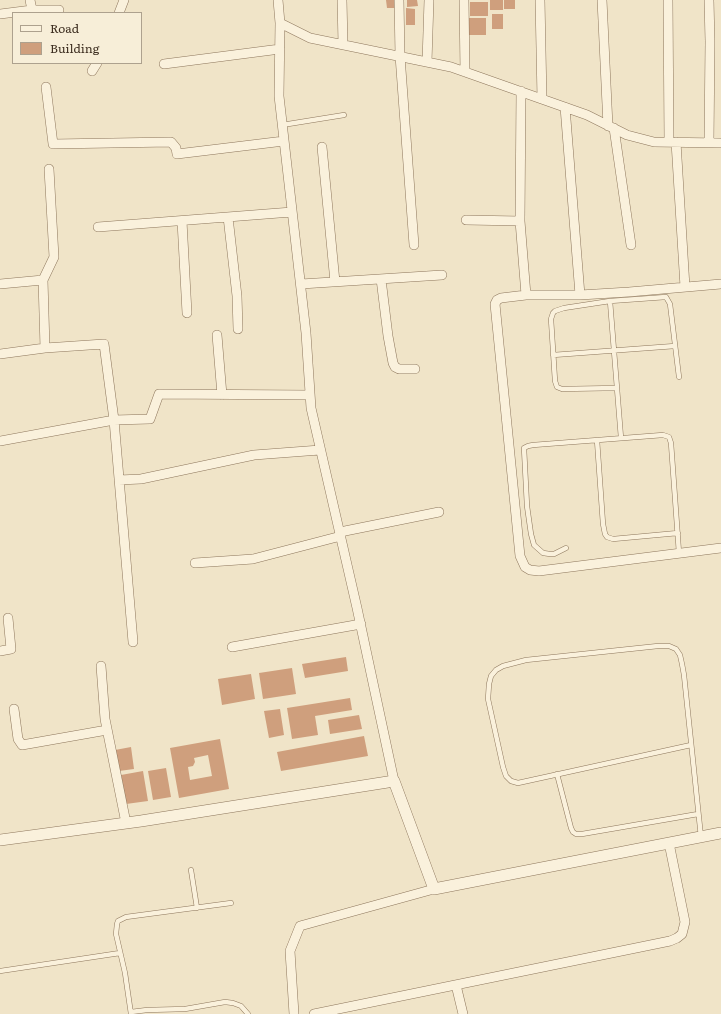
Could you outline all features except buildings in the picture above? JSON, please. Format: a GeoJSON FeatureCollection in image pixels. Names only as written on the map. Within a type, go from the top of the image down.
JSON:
{"type":"FeatureCollection","features":[{"type":"Feature","properties":{"kind":"street"},"geometry":{"type":"LineString","coordinates":[[30,0],[32,12],[60,11],[59,0]]}},
{"type":"Feature","properties":{"kind":"street"},"geometry":{"type":"LineString","coordinates":[[119,12],[124,0]]}},
{"type":"Feature","properties":{"kind":"street"},"geometry":{"type":"LineString","coordinates":[[278,0],[280,23],[279,96],[306,334],[311,408],[361,624],[394,781],[434,889]]}},
{"type":"Feature","properties":{"kind":"street"},"geometry":{"type":"LineString","coordinates":[[342,0],[343,44]]}},
{"type":"Feature","properties":{"kind":"street"},"geometry":{"type":"LineString","coordinates":[[399,0],[400,56],[414,245]]}},
{"type":"Feature","properties":{"kind":"street"},"geometry":{"type":"LineString","coordinates":[[428,62],[429,0]]}},
{"type":"Feature","properties":{"kind":"street"},"geometry":{"type":"LineString","coordinates":[[464,0],[465,72]]}},
{"type":"Feature","properties":{"kind":"street"},"geometry":{"type":"LineString","coordinates":[[540,0],[542,99]]}},
{"type":"Feature","properties":{"kind":"street"},"geometry":{"type":"LineString","coordinates":[[602,0],[611,127],[623,187],[630,245]]}},
{"type":"Feature","properties":{"kind":"street"},"geometry":{"type":"LineString","coordinates":[[668,0],[672,142],[685,287]]}},
{"type":"Feature","properties":{"kind":"street"},"geometry":{"type":"LineString","coordinates":[[709,0],[709,143]]}},
{"type":"Feature","properties":{"kind":"street"},"geometry":{"type":"LineString","coordinates":[[0,14],[12,13]]}},
{"type":"Feature","properties":{"kind":"street"},"geometry":{"type":"LineString","coordinates":[[280,23],[310,38],[451,67],[587,115],[626,135],[654,142],[721,144]]}},
{"type":"Feature","properties":{"kind":"street"},"geometry":{"type":"LineString","coordinates":[[164,64],[280,49]]}},
{"type":"Feature","properties":{"kind":"street"},"geometry":{"type":"LineString","coordinates":[[46,87],[53,144],[171,142],[176,148],[177,154],[284,141]]}},
{"type":"Feature","properties":{"kind":"street"},"geometry":{"type":"LineString","coordinates":[[521,91],[520,222],[526,295]]}},
{"type":"Feature","properties":{"kind":"street"},"geometry":{"type":"LineString","coordinates":[[565,107],[580,295]]}},
{"type":"Feature","properties":{"kind":"street"},"geometry":{"type":"LineString","coordinates":[[322,147],[335,282]]}},
{"type":"Feature","properties":{"kind":"street"},"geometry":{"type":"LineString","coordinates":[[45,348],[43,280],[54,257],[49,169]]}},
{"type":"Feature","properties":{"kind":"street"},"geometry":{"type":"LineString","coordinates":[[98,227],[292,212]]}},
{"type":"Feature","properties":{"kind":"street"},"geometry":{"type":"LineString","coordinates":[[228,217],[238,329]]}},
{"type":"Feature","properties":{"kind":"street"},"geometry":{"type":"LineString","coordinates":[[466,220],[520,222]]}},
{"type":"Feature","properties":{"kind":"street"},"geometry":{"type":"LineString","coordinates":[[182,221],[187,313]]}},
{"type":"Feature","properties":{"kind":"street"},"geometry":{"type":"LineString","coordinates":[[300,284],[442,275]]}},
{"type":"Feature","properties":{"kind":"street"},"geometry":{"type":"LineString","coordinates":[[380,279],[393,363],[396,368],[415,369]]}},
{"type":"Feature","properties":{"kind":"street"},"geometry":{"type":"LineString","coordinates":[[0,281],[43,280]]}},
{"type":"Feature","properties":{"kind":"street"},"geometry":{"type":"LineString","coordinates":[[721,284],[580,295],[526,295],[502,298],[497,300],[495,304],[520,556],[525,567],[530,570],[539,571],[721,548]]}},
{"type":"Feature","properties":{"kind":"street"},"geometry":{"type":"LineString","coordinates":[[217,335],[222,395]]}},
{"type":"Feature","properties":{"kind":"street"},"geometry":{"type":"LineString","coordinates":[[0,354],[45,348],[104,344],[114,420],[133,642]]}},
{"type":"Feature","properties":{"kind":"street"},"geometry":{"type":"LineString","coordinates":[[0,441],[114,420],[150,419],[159,394],[310,395]]}},
{"type":"Feature","properties":{"kind":"street"},"geometry":{"type":"LineString","coordinates":[[119,480],[141,479],[254,455],[320,450]]}},
{"type":"Feature","properties":{"kind":"street"},"geometry":{"type":"LineString","coordinates":[[195,563],[253,558],[340,534],[439,512]]}},
{"type":"Feature","properties":{"kind":"street"},"geometry":{"type":"LineString","coordinates":[[0,651],[11,650],[8,618]]}},
{"type":"Feature","properties":{"kind":"street"},"geometry":{"type":"LineString","coordinates":[[232,647],[361,624]]}},
{"type":"Feature","properties":{"kind":"street"},"geometry":{"type":"LineString","coordinates":[[101,666],[107,730],[126,823]]}},
{"type":"Feature","properties":{"kind":"street"},"geometry":{"type":"LineString","coordinates":[[14,709],[18,739],[22,745],[107,730]]}},
{"type":"Feature","properties":{"kind":"street"},"geometry":{"type":"LineString","coordinates":[[0,840],[126,823],[394,781]]}},
{"type":"Feature","properties":{"kind":"street"},"geometry":{"type":"LineString","coordinates":[[294,1014],[290,951],[300,926],[434,889],[721,833]]}},
{"type":"Feature","properties":{"kind":"street"},"geometry":{"type":"LineString","coordinates":[[314,1014],[670,941],[677,938],[682,934],[684,922],[668,843]]}},
{"type":"Feature","properties":{"kind":"street"},"geometry":{"type":"LineString","coordinates":[[456,985],[463,1014]]}},
{"type":"Feature","properties":{"kind":"lane"},"geometry":{"type":"LineString","coordinates":[[282,125],[344,115]]}},
{"type":"Feature","properties":{"kind":"lane"},"geometry":{"type":"LineString","coordinates":[[617,388],[559,388],[555,384],[551,319],[555,311],[564,308],[610,301],[666,297],[670,304],[679,377]]}},
{"type":"Feature","properties":{"kind":"lane"},"geometry":{"type":"LineString","coordinates":[[610,301],[621,438]]}},
{"type":"Feature","properties":{"kind":"lane"},"geometry":{"type":"LineString","coordinates":[[553,355],[675,346]]}},
{"type":"Feature","properties":{"kind":"lane"},"geometry":{"type":"LineString","coordinates":[[566,548],[554,554],[544,553],[534,545],[527,506],[524,448],[533,445],[663,434],[669,437],[671,443],[679,553]]}},
{"type":"Feature","properties":{"kind":"lane"},"geometry":{"type":"LineString","coordinates":[[597,440],[603,524],[607,537],[613,539],[678,533]]}},
{"type":"Feature","properties":{"kind":"lane"},"geometry":{"type":"LineString","coordinates":[[691,745],[518,783],[511,781],[506,776],[503,767],[488,699],[491,676],[496,670],[503,666],[526,660],[658,646],[669,646],[676,650],[680,655],[682,664],[691,745],[698,814],[701,837]]}},
{"type":"Feature","properties":{"kind":"lane"},"geometry":{"type":"LineString","coordinates":[[557,774],[571,828],[576,834],[698,814]]}},
{"type":"Feature","properties":{"kind":"lane"},"geometry":{"type":"LineString","coordinates":[[191,870],[196,908]]}},
{"type":"Feature","properties":{"kind":"lane"},"geometry":{"type":"LineString","coordinates":[[232,903],[126,917],[121,919],[117,924],[116,934],[131,1013],[147,1010],[185,1009],[225,1002],[241,1006],[248,1014]]}},
{"type":"Feature","properties":{"kind":"lane"},"geometry":{"type":"LineString","coordinates":[[0,971],[120,953]]}}]}
